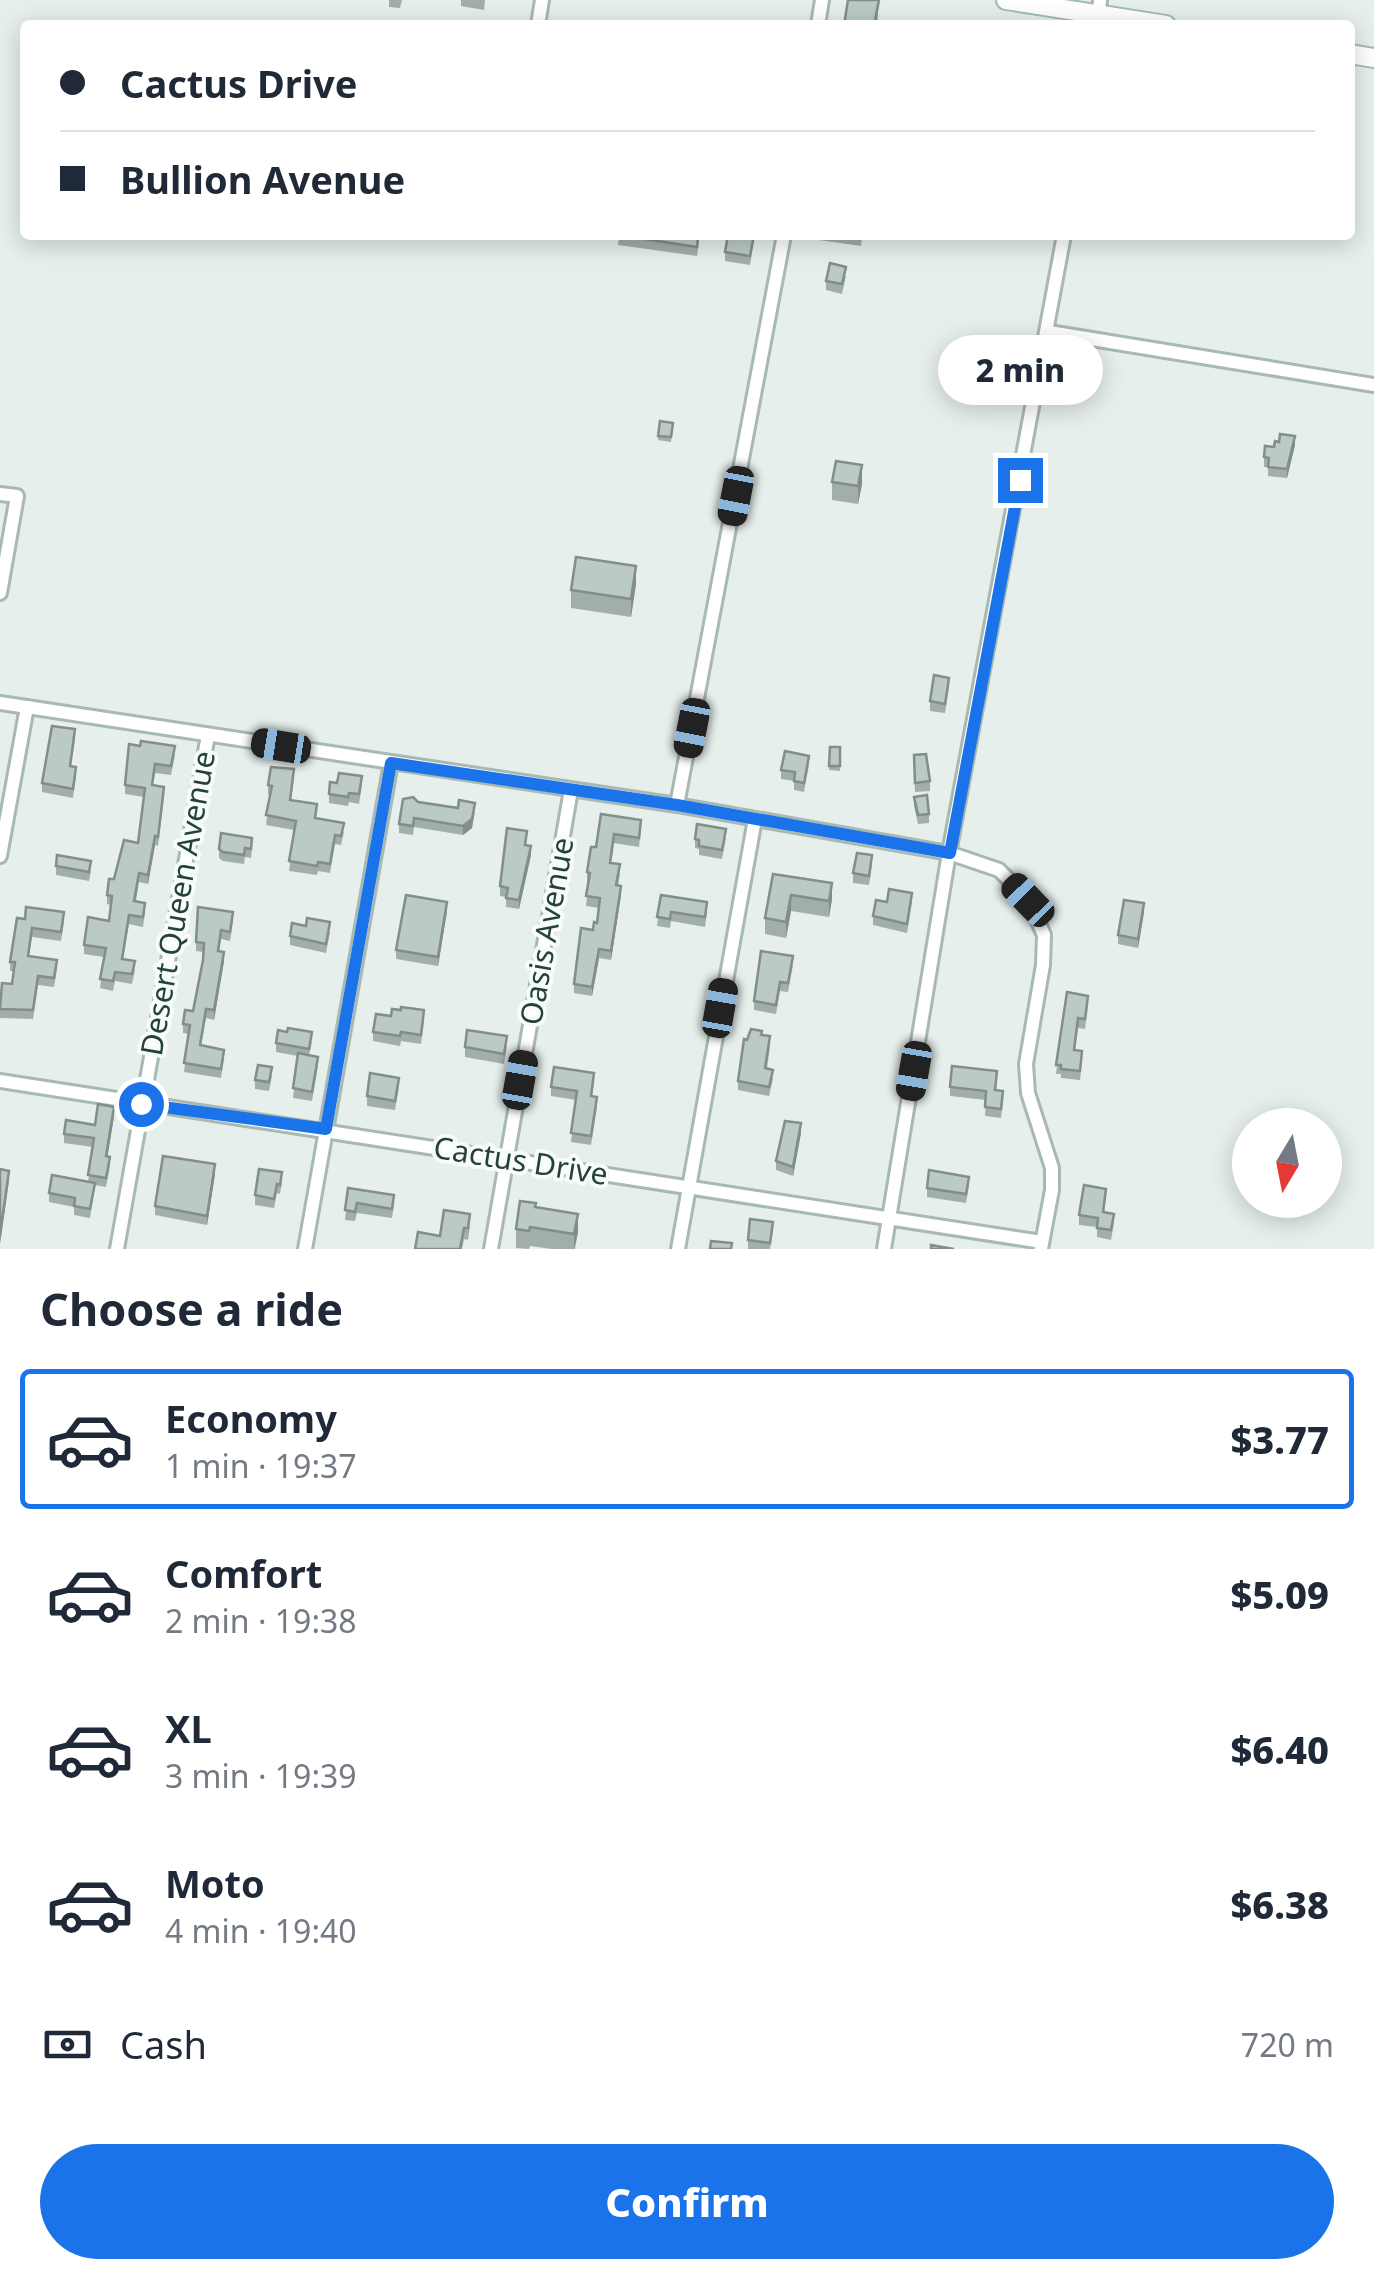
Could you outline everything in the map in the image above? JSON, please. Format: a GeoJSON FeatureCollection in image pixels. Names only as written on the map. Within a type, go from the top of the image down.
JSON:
{"type":"FeatureCollection","features":[{"type":"Feature","properties":{"kind":"street"},"geometry":{"type":"LineString","coordinates":[[1006,0],[1138,20]]}},
{"type":"Feature","properties":{"kind":"street"},"geometry":{"type":"LineString","coordinates":[[677,805],[783,240]]}},
{"type":"Feature","properties":{"kind":"street"},"geometry":{"type":"LineString","coordinates":[[884,1249],[950,853],[1063,240]]}},
{"type":"Feature","properties":{"kind":"street"},"geometry":{"type":"LineString","coordinates":[[1048,332],[1374,385]]}},
{"type":"Feature","properties":{"kind":"street"},"geometry":{"type":"LineString","coordinates":[[0,494],[17,496],[0,593]]}},
{"type":"Feature","properties":{"kind":"street"},"geometry":{"type":"LineString","coordinates":[[0,702],[677,805],[950,853],[999,870],[1028,900],[1044,934],[1043,965],[1026,1064],[1028,1094],[1052,1168],[1042,1245]]}},
{"type":"Feature","properties":{"kind":"street"},"geometry":{"type":"LineString","coordinates":[[0,856],[27,707]]}},
{"type":"Feature","properties":{"kind":"street","name":"Desert Queen Avenue"},"geometry":{"type":"LineString","coordinates":[[117,1249],[208,735]]}},
{"type":"Feature","properties":{"kind":"street"},"geometry":{"type":"LineString","coordinates":[[304,1249],[391,763]]}},
{"type":"Feature","properties":{"kind":"street","name":"Oasis Avenue"},"geometry":{"type":"LineString","coordinates":[[491,1249],[571,790]]}},
{"type":"Feature","properties":{"kind":"street"},"geometry":{"type":"LineString","coordinates":[[678,1249],[755,819]]}},
{"type":"Feature","properties":{"kind":"street","name":"Cactus Drive"},"geometry":{"type":"LineString","coordinates":[[0,1081],[889,1217],[1042,1245]]}},
{"type":"Feature","properties":{"kind":"building"},"geometry":{"type":"Polygon","coordinates":[[[848,0],[879,0],[875,20],[845,20],[848,0]]]}},
{"type":"Feature","properties":{"kind":"building"},"geometry":{"type":"Polygon","coordinates":[[[652,240],[698,240],[697,247],[652,240]]]}},
{"type":"Feature","properties":{"kind":"building"},"geometry":{"type":"Polygon","coordinates":[[[727,240],[753,240],[750,256],[725,252],[727,240]]]}},
{"type":"Feature","properties":{"kind":"building"},"geometry":{"type":"Polygon","coordinates":[[[830,263],[846,267],[842,284],[826,281],[830,263]]]}},
{"type":"Feature","properties":{"kind":"building"},"geometry":{"type":"Polygon","coordinates":[[[660,421],[673,423],[671,437],[658,436],[660,421]]]}},
{"type":"Feature","properties":{"kind":"building"},"geometry":{"type":"Polygon","coordinates":[[[1280,434],[1295,436],[1287,469],[1268,467],[1269,458],[1264,457],[1265,446],[1274,447],[1280,434]]]}},
{"type":"Feature","properties":{"kind":"building"},"geometry":{"type":"Polygon","coordinates":[[[836,461],[862,465],[858,486],[832,482],[836,461]]]}},
{"type":"Feature","properties":{"kind":"building"},"geometry":{"type":"Polygon","coordinates":[[[576,557],[636,566],[631,599],[571,590],[576,557]]]}},
{"type":"Feature","properties":{"kind":"building"},"geometry":{"type":"Polygon","coordinates":[[[934,675],[949,678],[945,704],[930,701],[934,675]]]}},
{"type":"Feature","properties":{"kind":"building"},"geometry":{"type":"Polygon","coordinates":[[[52,726],[75,729],[70,766],[76,767],[73,789],[42,783],[52,726]]]}},
{"type":"Feature","properties":{"kind":"building"},"geometry":{"type":"Polygon","coordinates":[[[141,741],[175,746],[171,766],[155,764],[152,785],[164,787],[158,837],[155,836],[148,875],[139,873],[134,901],[145,903],[143,917],[129,915],[122,959],[135,961],[132,974],[115,972],[113,981],[100,979],[106,948],[84,945],[88,917],[109,921],[109,879],[114,879],[124,840],[138,843],[145,788],[125,785],[129,744],[140,746],[141,741]]]}},
{"type":"Feature","properties":{"kind":"building"},"geometry":{"type":"Polygon","coordinates":[[[830,747],[840,747],[840,766],[829,766],[830,747]]]}},
{"type":"Feature","properties":{"kind":"building"},"geometry":{"type":"Polygon","coordinates":[[[785,751],[809,756],[804,783],[794,781],[795,772],[781,770],[785,751]]]}},
{"type":"Feature","properties":{"kind":"building"},"geometry":{"type":"Polygon","coordinates":[[[926,754],[930,781],[915,783],[914,755],[926,754]]]}},
{"type":"Feature","properties":{"kind":"building"},"geometry":{"type":"Polygon","coordinates":[[[271,767],[294,769],[290,800],[317,804],[315,818],[344,823],[341,836],[335,835],[330,864],[289,861],[296,821],[266,815],[271,767]]]}},
{"type":"Feature","properties":{"kind":"building"},"geometry":{"type":"Polygon","coordinates":[[[339,773],[362,776],[359,794],[329,794],[330,782],[337,783],[339,773]]]}},
{"type":"Feature","properties":{"kind":"building"},"geometry":{"type":"Polygon","coordinates":[[[927,795],[929,814],[918,815],[914,797],[927,795]]]}},
{"type":"Feature","properties":{"kind":"building"},"geometry":{"type":"Polygon","coordinates":[[[413,797],[418,802],[458,808],[459,800],[475,803],[472,819],[463,826],[414,818],[413,826],[399,824],[403,799],[413,797]]]}},
{"type":"Feature","properties":{"kind":"building"},"geometry":{"type":"Polygon","coordinates":[[[601,814],[641,820],[639,838],[614,834],[610,863],[620,864],[616,885],[621,886],[611,951],[599,949],[592,987],[574,984],[581,928],[593,930],[594,922],[597,923],[600,898],[586,896],[591,847],[596,847],[601,814]]]}},
{"type":"Feature","properties":{"kind":"building"},"geometry":{"type":"Polygon","coordinates":[[[697,824],[726,829],[722,850],[699,846],[695,839],[697,824]]]}},
{"type":"Feature","properties":{"kind":"building"},"geometry":{"type":"Polygon","coordinates":[[[507,828],[527,831],[525,845],[531,846],[519,900],[506,898],[508,888],[500,886],[507,828]]]}},
{"type":"Feature","properties":{"kind":"building"},"geometry":{"type":"Polygon","coordinates":[[[221,833],[252,838],[251,849],[245,848],[244,855],[223,852],[219,849],[221,833]]]}},
{"type":"Feature","properties":{"kind":"building"},"geometry":{"type":"Polygon","coordinates":[[[857,853],[872,855],[869,876],[853,873],[857,853]]]}},
{"type":"Feature","properties":{"kind":"building"},"geometry":{"type":"Polygon","coordinates":[[[57,855],[91,861],[89,872],[56,866],[57,855]]]}},
{"type":"Feature","properties":{"kind":"building"},"geometry":{"type":"Polygon","coordinates":[[[773,874],[832,883],[829,901],[791,895],[786,922],[765,918],[773,874]]]}},
{"type":"Feature","properties":{"kind":"building"},"geometry":{"type":"Polygon","coordinates":[[[889,889],[912,893],[907,924],[873,916],[876,900],[887,902],[889,889]]]}},
{"type":"Feature","properties":{"kind":"building"},"geometry":{"type":"Polygon","coordinates":[[[406,895],[447,902],[438,957],[396,950],[406,895]]]}},
{"type":"Feature","properties":{"kind":"building"},"geometry":{"type":"Polygon","coordinates":[[[661,895],[707,902],[705,917],[671,912],[670,919],[657,917],[661,895]]]}},
{"type":"Feature","properties":{"kind":"building"},"geometry":{"type":"Polygon","coordinates":[[[1124,900],[1144,903],[1138,939],[1118,935],[1124,900]]]}},
{"type":"Feature","properties":{"kind":"building"},"geometry":{"type":"Polygon","coordinates":[[[26,907],[64,912],[61,932],[32,928],[28,956],[57,960],[54,978],[38,976],[33,1010],[0,1009],[2,983],[12,984],[15,962],[10,962],[17,918],[25,919],[26,907]]]}},
{"type":"Feature","properties":{"kind":"building"},"geometry":{"type":"Polygon","coordinates":[[[198,907],[233,912],[230,932],[221,930],[218,951],[224,952],[214,1010],[206,1009],[200,1045],[224,1050],[221,1069],[184,1063],[190,1025],[183,1024],[185,1010],[193,1011],[203,960],[204,943],[196,942],[198,907]]]}},
{"type":"Feature","properties":{"kind":"building"},"geometry":{"type":"Polygon","coordinates":[[[307,918],[330,922],[326,944],[290,936],[292,923],[306,926],[307,918]]]}},
{"type":"Feature","properties":{"kind":"building"},"geometry":{"type":"Polygon","coordinates":[[[761,951],[793,956],[788,983],[780,982],[776,1005],[754,1001],[761,951]]]}},
{"type":"Feature","properties":{"kind":"building"},"geometry":{"type":"Polygon","coordinates":[[[1067,992],[1088,996],[1085,1019],[1078,1018],[1074,1050],[1082,1051],[1080,1071],[1056,1065],[1067,992]]]}},
{"type":"Feature","properties":{"kind":"building"},"geometry":{"type":"Polygon","coordinates":[[[392,1009],[424,1010],[421,1035],[373,1032],[376,1014],[391,1016],[392,1009]]]}},
{"type":"Feature","properties":{"kind":"building"},"geometry":{"type":"Polygon","coordinates":[[[288,1028],[312,1032],[309,1049],[276,1043],[278,1030],[287,1032],[288,1028]]]}},
{"type":"Feature","properties":{"kind":"building"},"geometry":{"type":"Polygon","coordinates":[[[751,1029],[770,1036],[765,1068],[773,1070],[769,1087],[738,1081],[744,1039],[747,1040],[751,1029]]]}},
{"type":"Feature","properties":{"kind":"building"},"geometry":{"type":"Polygon","coordinates":[[[467,1030],[507,1036],[504,1054],[465,1047],[467,1030]]]}},
{"type":"Feature","properties":{"kind":"building"},"geometry":{"type":"Polygon","coordinates":[[[298,1053],[318,1057],[312,1092],[293,1088],[298,1053]]]}},
{"type":"Feature","properties":{"kind":"building"},"geometry":{"type":"Polygon","coordinates":[[[258,1065],[272,1067],[269,1082],[255,1080],[258,1065]]]}},
{"type":"Feature","properties":{"kind":"building"},"geometry":{"type":"Polygon","coordinates":[[[952,1066],[997,1071],[995,1090],[1003,1091],[1001,1109],[985,1107],[986,1091],[950,1087],[952,1066]]]}},
{"type":"Feature","properties":{"kind":"building"},"geometry":{"type":"Polygon","coordinates":[[[554,1067],[594,1073],[591,1096],[597,1097],[591,1136],[571,1133],[577,1091],[551,1087],[554,1067]]]}},
{"type":"Feature","properties":{"kind":"building"},"geometry":{"type":"Polygon","coordinates":[[[370,1073],[399,1078],[395,1101],[367,1096],[370,1073]]]}},
{"type":"Feature","properties":{"kind":"building"},"geometry":{"type":"Polygon","coordinates":[[[98,1104],[114,1107],[106,1178],[88,1175],[94,1138],[64,1134],[66,1120],[95,1125],[98,1104]]]}},
{"type":"Feature","properties":{"kind":"building"},"geometry":{"type":"Polygon","coordinates":[[[785,1121],[801,1123],[793,1167],[776,1161],[785,1121]]]}},
{"type":"Feature","properties":{"kind":"building"},"geometry":{"type":"Polygon","coordinates":[[[163,1156],[215,1164],[207,1216],[155,1206],[163,1156]]]}},
{"type":"Feature","properties":{"kind":"building"},"geometry":{"type":"Polygon","coordinates":[[[0,1169],[9,1171],[0,1235],[0,1169]]]}},
{"type":"Feature","properties":{"kind":"building"},"geometry":{"type":"Polygon","coordinates":[[[259,1169],[282,1172],[274,1199],[255,1195],[259,1169]]]}},
{"type":"Feature","properties":{"kind":"building"},"geometry":{"type":"Polygon","coordinates":[[[929,1170],[969,1177],[966,1194],[927,1188],[929,1170]]]}},
{"type":"Feature","properties":{"kind":"building"},"geometry":{"type":"Polygon","coordinates":[[[52,1175],[95,1183],[90,1209],[74,1206],[75,1198],[49,1193],[52,1175]]]}},
{"type":"Feature","properties":{"kind":"building"},"geometry":{"type":"Polygon","coordinates":[[[1084,1185],[1106,1189],[1103,1212],[1114,1214],[1111,1230],[1097,1228],[1098,1218],[1079,1215],[1084,1185]]]}},
{"type":"Feature","properties":{"kind":"building"},"geometry":{"type":"Polygon","coordinates":[[[348,1188],[394,1195],[392,1209],[357,1203],[355,1212],[345,1210],[348,1188]]]}},
{"type":"Feature","properties":{"kind":"building"},"geometry":{"type":"Polygon","coordinates":[[[520,1201],[578,1214],[574,1234],[530,1227],[529,1231],[516,1229],[520,1201]]]}},
{"type":"Feature","properties":{"kind":"building"},"geometry":{"type":"Polygon","coordinates":[[[444,1210],[470,1214],[460,1249],[415,1249],[418,1232],[440,1236],[444,1210]]]}},
{"type":"Feature","properties":{"kind":"building"},"geometry":{"type":"Polygon","coordinates":[[[750,1219],[773,1222],[770,1243],[748,1240],[750,1219]]]}},
{"type":"Feature","properties":{"kind":"building"},"geometry":{"type":"Polygon","coordinates":[[[711,1241],[732,1243],[731,1249],[710,1249],[711,1241]]]}},
{"type":"Feature","properties":{"kind":"route"},"geometry":{"type":"LineString","coordinates":[[141,1104],[326,1129],[391,763],[677,805],[950,853],[1020,480]]}}]}
